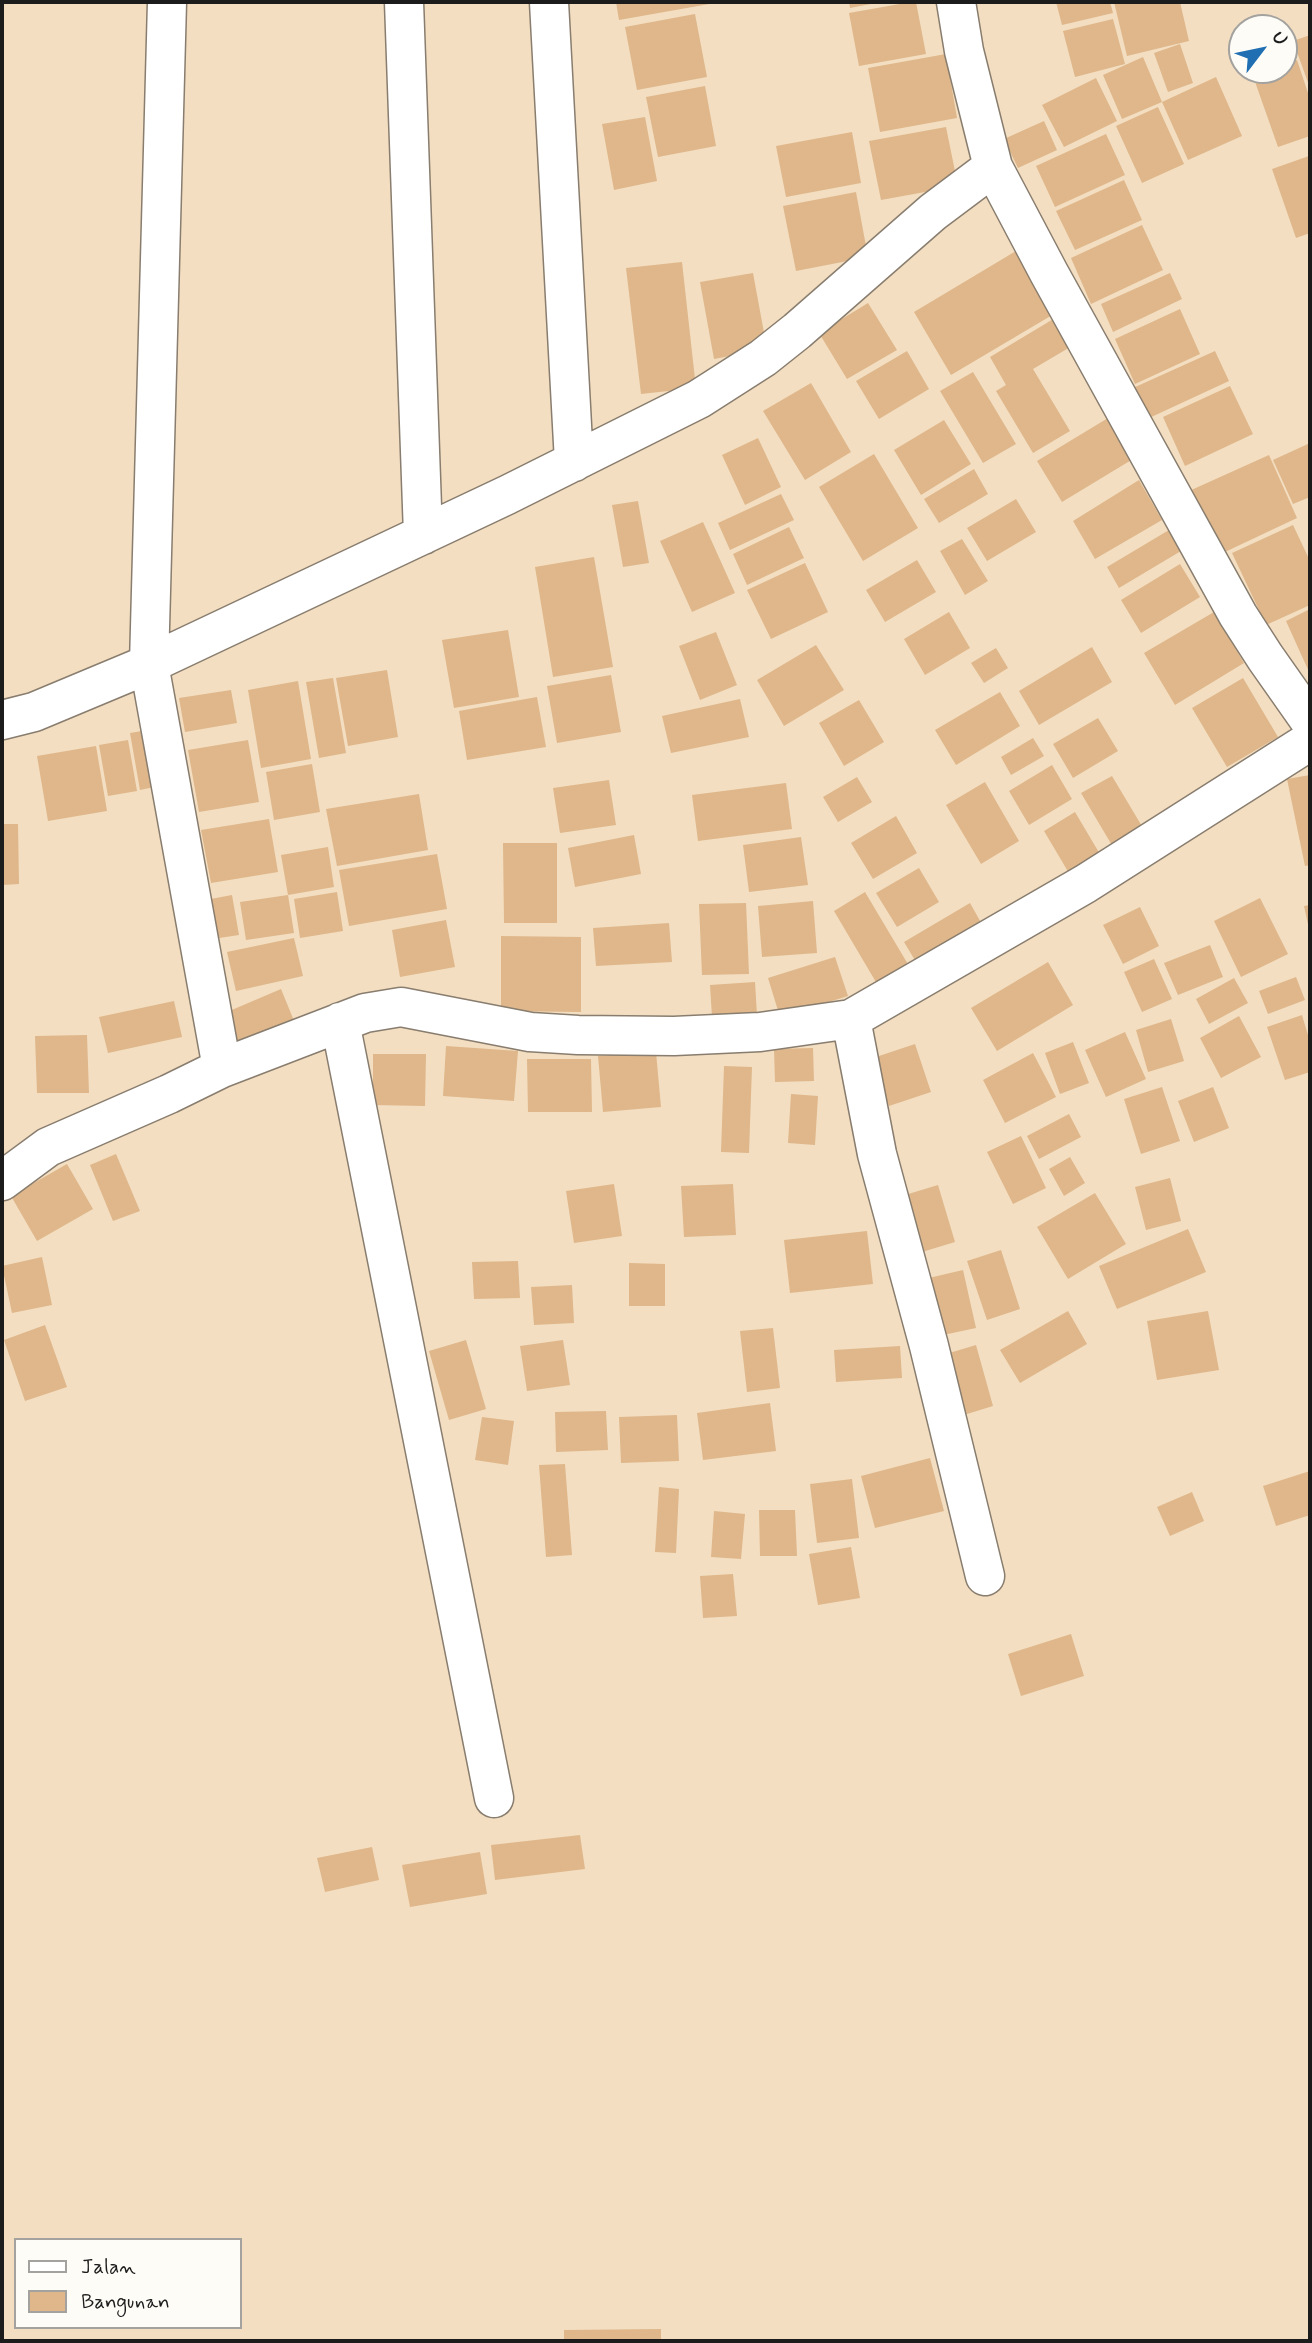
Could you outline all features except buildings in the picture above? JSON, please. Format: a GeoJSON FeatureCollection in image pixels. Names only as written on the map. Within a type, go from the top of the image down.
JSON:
{"type":"FeatureCollection","features":[{"type":"Feature","properties":{"kind":"street"},"geometry":{"type":"LineString","coordinates":[[167,2],[149,664],[222,1068]]}},
{"type":"Feature","properties":{"kind":"street"},"geometry":{"type":"LineString","coordinates":[[404,2],[424,535]]}},
{"type":"Feature","properties":{"kind":"street"},"geometry":{"type":"LineString","coordinates":[[549,2],[574,462]]}},
{"type":"Feature","properties":{"kind":"street"},"geometry":{"type":"LineString","coordinates":[[956,2],[964,51],[993,167],[1238,615],[1310,721]]}},
{"type":"Feature","properties":{"kind":"street"},"geometry":{"type":"LineString","coordinates":[[2,720],[34,712],[149,664],[424,535],[699,399],[763,358],[933,212],[993,167]]}},
{"type":"Feature","properties":{"kind":"street"},"geometry":{"type":"LineString","coordinates":[[2,1181],[48,1147],[222,1068],[365,1013],[401,1007],[530,1032],[674,1036],[761,1032],[851,1019],[1085,884],[1310,741]]}},
{"type":"Feature","properties":{"kind":"street"},"geometry":{"type":"LineString","coordinates":[[851,1019],[877,1154],[929,1346],[985,1576]]}},
{"type":"Feature","properties":{"kind":"street"},"geometry":{"type":"LineString","coordinates":[[340,1022],[494,1798]]}}]}
